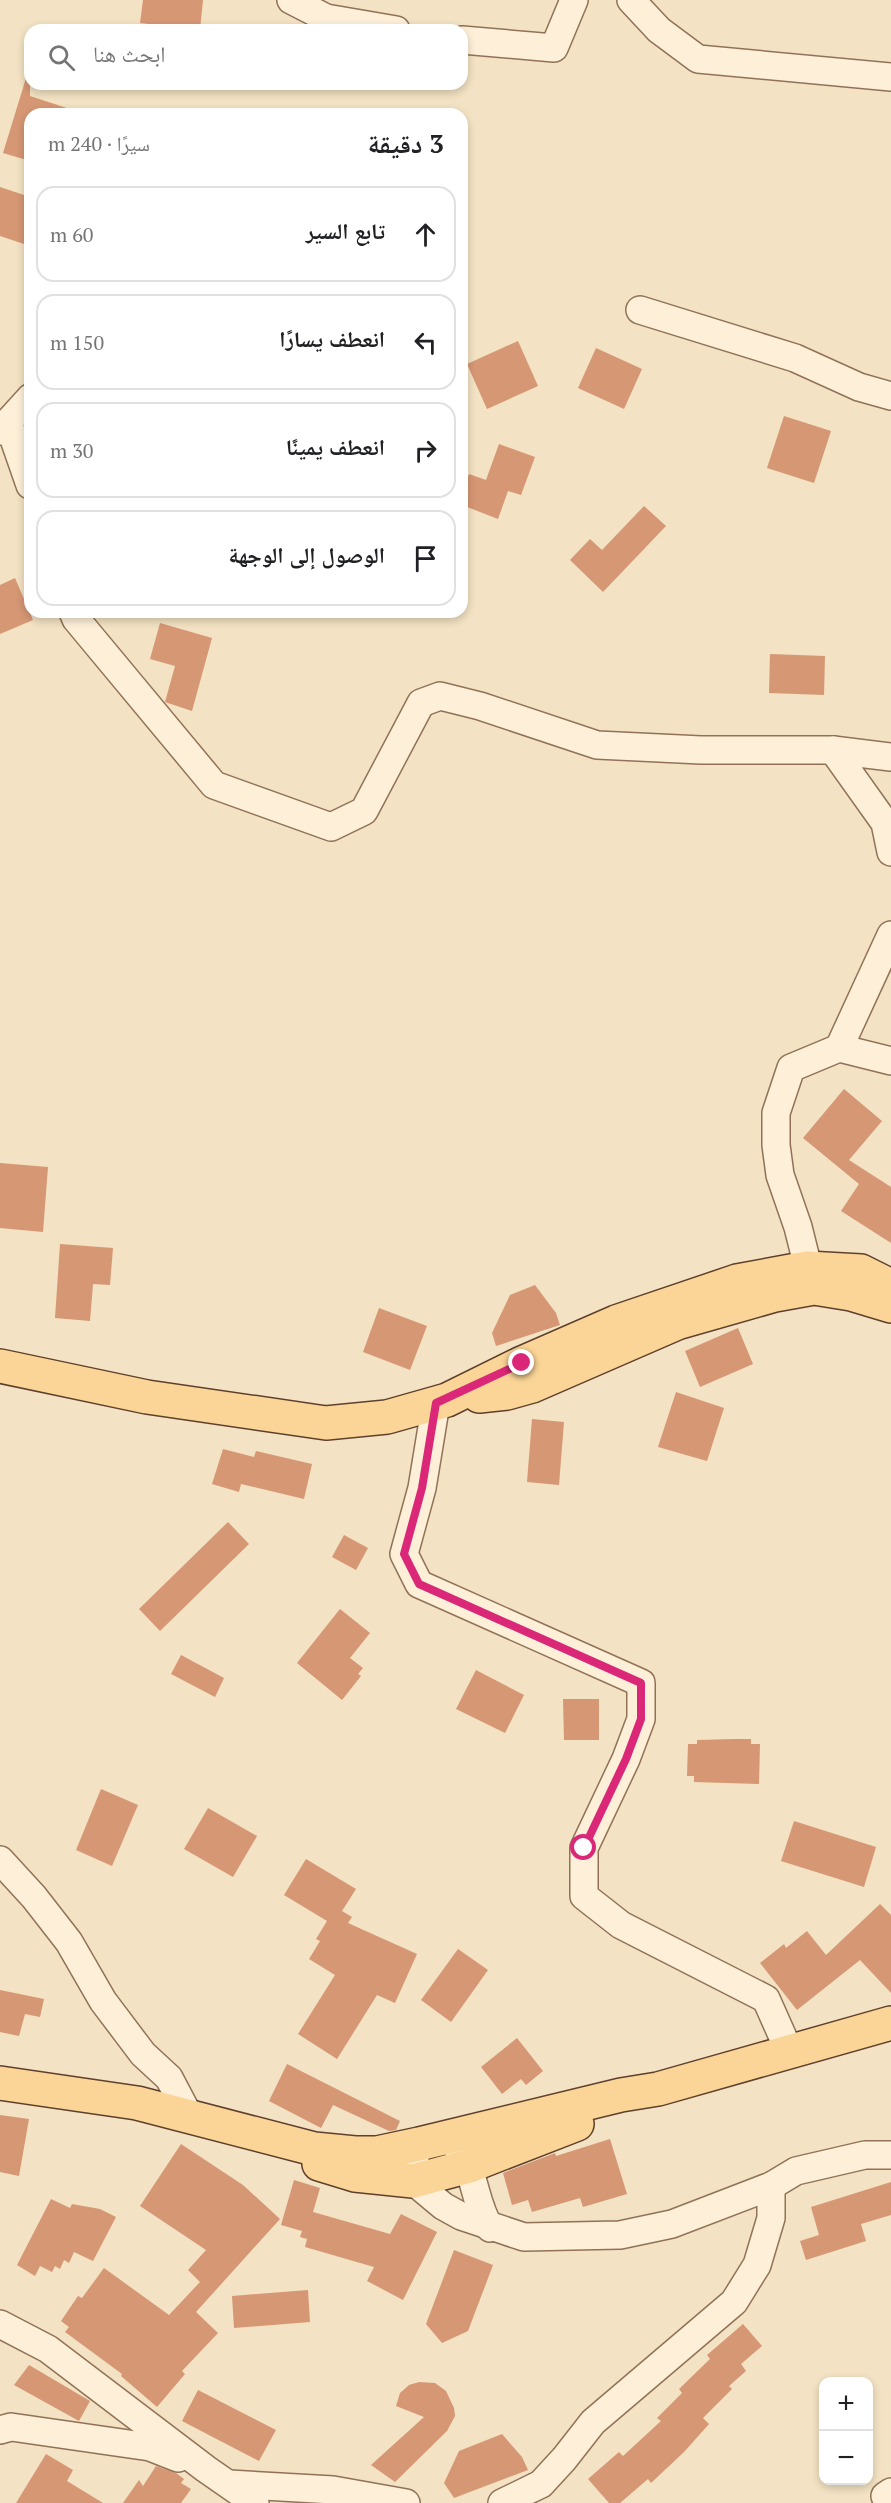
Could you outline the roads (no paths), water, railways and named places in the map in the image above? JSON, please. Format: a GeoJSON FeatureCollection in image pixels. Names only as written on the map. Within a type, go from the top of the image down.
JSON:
{"type":"FeatureCollection","features":[{"type":"Feature","properties":{"kind":"main road"},"geometry":{"type":"LineString","coordinates":[[0,1366],[147,1397],[326,1423],[387,1417],[441,1401],[616,1322],[737,1281],[810,1278],[861,1271],[891,1286]]}},
{"type":"Feature","properties":{"kind":"main road"},"geometry":{"type":"LineString","coordinates":[[810,1278],[891,1306]]}},
{"type":"Feature","properties":{"kind":"main road"},"geometry":{"type":"LineString","coordinates":[[0,2083],[137,2103],[333,2152],[377,2153],[621,2095],[658,2089],[891,2023]]}},
{"type":"Feature","properties":{"kind":"main road"},"geometry":{"type":"LineString","coordinates":[[249,2132],[336,2170],[374,2179],[413,2181],[469,2166],[623,2106],[658,2089]]}},
{"type":"Feature","properties":{"kind":"street"},"geometry":{"type":"LineString","coordinates":[[291,0],[326,18],[361,24]]}},
{"type":"Feature","properties":{"kind":"street"},"geometry":{"type":"LineString","coordinates":[[468,41],[554,48],[574,0]]}},
{"type":"Feature","properties":{"kind":"street"},"geometry":{"type":"LineString","coordinates":[[631,0],[659,30],[698,59],[891,77]]}},
{"type":"Feature","properties":{"kind":"street"},"geometry":{"type":"LineString","coordinates":[[640,310],[795,358],[859,387],[891,396]]}},
{"type":"Feature","properties":{"kind":"street"},"geometry":{"type":"LineString","coordinates":[[24,404],[4,426],[24,471]]}},
{"type":"Feature","properties":{"kind":"street"},"geometry":{"type":"LineString","coordinates":[[76,618],[214,785],[331,827],[364,811],[421,703],[440,696],[480,706],[597,745],[700,750],[833,750],[891,758]]}},
{"type":"Feature","properties":{"kind":"street"},"geometry":{"type":"LineString","coordinates":[[833,750],[885,823],[891,852]]}},
{"type":"Feature","properties":{"kind":"street"},"geometry":{"type":"LineString","coordinates":[[839,1048],[891,935]]}},
{"type":"Feature","properties":{"kind":"street"},"geometry":{"type":"LineString","coordinates":[[810,1278],[798,1227],[780,1175],[776,1145],[776,1113],[791,1068],[839,1048],[891,1061]]}},
{"type":"Feature","properties":{"kind":"street"},"geometry":{"type":"LineString","coordinates":[[441,1401],[422,1488],[404,1554],[419,1584],[641,1683],[641,1719],[626,1759],[584,1848],[584,1896],[621,1926],[765,1999],[790,2053]]}},
{"type":"Feature","properties":{"kind":"street"},"geometry":{"type":"LineString","coordinates":[[0,1860],[34,1897],[69,1942],[103,2001],[143,2054],[169,2078],[189,2116]]}},
{"type":"Feature","properties":{"kind":"street"},"geometry":{"type":"LineString","coordinates":[[490,2228],[479,2206],[469,2166],[456,2147],[433,2141],[410,2172],[413,2181],[443,2206],[461,2216],[490,2228],[524,2237],[620,2235],[672,2224],[771,2186],[796,2171],[865,2155],[891,2155]]}},
{"type":"Feature","properties":{"kind":"street"},"geometry":{"type":"LineString","coordinates":[[502,2503],[541,2484],[593,2422],[734,2302],[757,2265],[771,2218],[771,2186]]}},
{"type":"Feature","properties":{"kind":"street"},"geometry":{"type":"LineString","coordinates":[[0,2324],[48,2349],[217,2477],[255,2503]]}},
{"type":"Feature","properties":{"kind":"street"},"geometry":{"type":"LineString","coordinates":[[0,2430],[11,2427],[150,2447],[217,2477],[241,2483],[276,2488],[333,2490],[406,2503]]}},
{"type":"Feature","properties":{"kind":"street"},"geometry":{"type":"LineString","coordinates":[[888,2503],[885,2496],[891,2492]]}}]}
